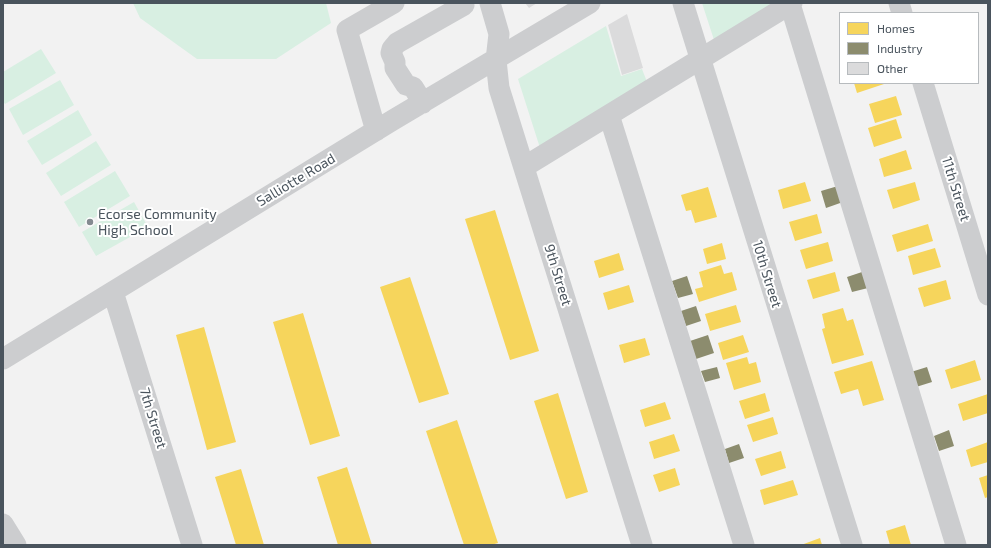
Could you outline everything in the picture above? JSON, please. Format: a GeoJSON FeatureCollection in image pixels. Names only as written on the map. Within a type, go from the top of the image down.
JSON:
{"type":"FeatureCollection","features":[{"type":"Feature","properties":{"kind":"street"},"geometry":{"type":"LineString","coordinates":[[376,131],[347,30],[394,3]]}},
{"type":"Feature","properties":{"kind":"street","name":"9th Street"},"geometry":{"type":"LineString","coordinates":[[490,3],[499,34],[496,60],[498,88],[642,545]]}},
{"type":"Feature","properties":{"kind":"street","name":"Salliotte Road"},"geometry":{"type":"LineString","coordinates":[[3,358],[376,131],[418,95],[496,60],[590,3]]}},
{"type":"Feature","properties":{"kind":"street","name":"10th Street"},"geometry":{"type":"LineString","coordinates":[[683,3],[852,545]]}},
{"type":"Feature","properties":{"kind":"street"},"geometry":{"type":"LineString","coordinates":[[524,167],[791,3],[956,545]]}},
{"type":"Feature","properties":{"kind":"street"},"geometry":{"type":"LineString","coordinates":[[418,95],[414,80],[402,63],[396,62],[391,53],[397,43],[464,5]]}},
{"type":"Feature","properties":{"kind":"street","name":"11th Street"},"geometry":{"type":"LineString","coordinates":[[923,84],[988,296]]}},
{"type":"Feature","properties":{"kind":"street"},"geometry":{"type":"LineString","coordinates":[[609,115],[744,545]]}},
{"type":"Feature","properties":{"kind":"street","name":"7th Street"},"geometry":{"type":"LineString","coordinates":[[113,292],[192,545]]}},
{"type":"Feature","properties":{"kind":"street"},"geometry":{"type":"LineString","coordinates":[[3,524],[16,545]]}},
{"type":"Feature","properties":{"kind":"green space"},"geometry":{"type":"Polygon","coordinates":[[[133,3],[326,3],[331,23],[276,59],[197,59],[140,18],[133,3]]]}},
{"type":"Feature","properties":{"kind":"green space"},"geometry":{"type":"Polygon","coordinates":[[[702,3],[780,3],[715,43],[702,3]]]}},
{"type":"Feature","properties":{"kind":"green space"},"geometry":{"type":"Polygon","coordinates":[[[606,26],[621,76],[642,69],[649,87],[541,151],[518,79],[606,26]]]}},
{"type":"Feature","properties":{"kind":"green space"},"geometry":{"type":"Polygon","coordinates":[[[41,49],[56,73],[5,104],[3,101],[3,72],[41,49]]]}},
{"type":"Feature","properties":{"kind":"green space"},"geometry":{"type":"Polygon","coordinates":[[[60,80],[74,105],[23,135],[9,109],[60,80]]]}},
{"type":"Feature","properties":{"kind":"green space"},"geometry":{"type":"Polygon","coordinates":[[[78,110],[92,135],[42,165],[27,141],[78,110]]]}},
{"type":"Feature","properties":{"kind":"green space"},"geometry":{"type":"Polygon","coordinates":[[[96,141],[111,165],[61,196],[46,173],[96,141]]]}},
{"type":"Feature","properties":{"kind":"green space"},"geometry":{"type":"Polygon","coordinates":[[[115,171],[130,196],[79,227],[64,202],[115,171]]]}},
{"type":"Feature","properties":{"kind":"green space"},"geometry":{"type":"Polygon","coordinates":[[[134,202],[148,227],[96,256],[82,232],[134,202]]]}},
{"type":"Feature","properties":{"kind":"building: Homes"},"geometry":{"type":"Polygon","coordinates":[[[854,84],[884,84],[857,93],[854,84]]]}},
{"type":"Feature","properties":{"kind":"building: Homes"},"geometry":{"type":"Polygon","coordinates":[[[896,96],[902,115],[875,123],[869,104],[896,96]]]}},
{"type":"Feature","properties":{"kind":"building: Homes"},"geometry":{"type":"Polygon","coordinates":[[[896,119],[902,138],[874,147],[868,128],[896,119]]]}},
{"type":"Feature","properties":{"kind":"building: Homes"},"geometry":{"type":"Polygon","coordinates":[[[906,150],[912,169],[884,177],[879,159],[906,150]]]}},
{"type":"Feature","properties":{"kind":"building: Homes"},"geometry":{"type":"Polygon","coordinates":[[[805,182],[811,201],[783,209],[778,190],[805,182]]]}},
{"type":"Feature","properties":{"kind":"building: Homes"},"geometry":{"type":"Polygon","coordinates":[[[915,182],[920,200],[893,209],[887,190],[915,182]]]}},
{"type":"Feature","properties":{"kind":"building: Homes"},"geometry":{"type":"Polygon","coordinates":[[[708,187],[717,217],[695,223],[691,210],[686,211],[681,195],[708,187]]]}},
{"type":"Feature","properties":{"kind":"building: Homes"},"geometry":{"type":"Polygon","coordinates":[[[495,210],[539,351],[510,360],[465,219],[495,210]]]}},
{"type":"Feature","properties":{"kind":"building: Homes"},"geometry":{"type":"Polygon","coordinates":[[[817,214],[822,233],[795,241],[789,222],[817,214]]]}},
{"type":"Feature","properties":{"kind":"building: Homes"},"geometry":{"type":"Polygon","coordinates":[[[928,224],[933,241],[897,252],[892,235],[928,224]]]}},
{"type":"Feature","properties":{"kind":"building: Homes"},"geometry":{"type":"Polygon","coordinates":[[[828,242],[833,261],[806,269],[800,250],[828,242]]]}},
{"type":"Feature","properties":{"kind":"building: Homes"},"geometry":{"type":"Polygon","coordinates":[[[722,243],[726,259],[707,264],[703,249],[722,243]]]}},
{"type":"Feature","properties":{"kind":"building: Homes"},"geometry":{"type":"Polygon","coordinates":[[[935,248],[941,267],[913,275],[908,256],[935,248]]]}},
{"type":"Feature","properties":{"kind":"building: Homes"},"geometry":{"type":"Polygon","coordinates":[[[619,253],[624,270],[599,278],[594,261],[619,253]]]}},
{"type":"Feature","properties":{"kind":"building: Homes"},"geometry":{"type":"Polygon","coordinates":[[[721,265],[724,274],[732,272],[737,290],[699,302],[695,289],[703,287],[699,272],[721,265]]]}},
{"type":"Feature","properties":{"kind":"building: Homes"},"geometry":{"type":"Polygon","coordinates":[[[835,272],[840,291],[813,299],[807,280],[835,272]]]}},
{"type":"Feature","properties":{"kind":"building: Homes"},"geometry":{"type":"Polygon","coordinates":[[[410,277],[449,394],[419,403],[380,287],[410,277]]]}},
{"type":"Feature","properties":{"kind":"building: Homes"},"geometry":{"type":"Polygon","coordinates":[[[946,280],[951,299],[924,307],[918,288],[946,280]]]}},
{"type":"Feature","properties":{"kind":"building: Homes"},"geometry":{"type":"Polygon","coordinates":[[[629,285],[634,302],[608,310],[603,293],[629,285]]]}},
{"type":"Feature","properties":{"kind":"building: Homes"},"geometry":{"type":"Polygon","coordinates":[[[736,305],[741,322],[710,331],[705,314],[736,305]]]}},
{"type":"Feature","properties":{"kind":"building: Homes"},"geometry":{"type":"Polygon","coordinates":[[[843,308],[847,321],[853,319],[864,355],[832,364],[822,329],[825,328],[822,314],[843,308]]]}},
{"type":"Feature","properties":{"kind":"building: Homes"},"geometry":{"type":"Polygon","coordinates":[[[303,313],[340,436],[310,445],[273,322],[303,313]]]}},
{"type":"Feature","properties":{"kind":"building: Homes"},"geometry":{"type":"Polygon","coordinates":[[[204,327],[236,442],[207,450],[176,335],[204,327]]]}},
{"type":"Feature","properties":{"kind":"building: Homes"},"geometry":{"type":"Polygon","coordinates":[[[743,335],[749,352],[723,360],[718,343],[743,335]]]}},
{"type":"Feature","properties":{"kind":"building: Homes"},"geometry":{"type":"Polygon","coordinates":[[[645,338],[650,355],[624,363],[619,345],[645,338]]]}},
{"type":"Feature","properties":{"kind":"building: Homes"},"geometry":{"type":"Polygon","coordinates":[[[747,357],[749,364],[756,362],[761,382],[734,390],[726,363],[747,357]]]}},
{"type":"Feature","properties":{"kind":"building: Homes"},"geometry":{"type":"Polygon","coordinates":[[[975,360],[981,380],[951,389],[945,370],[975,360]]]}},
{"type":"Feature","properties":{"kind":"building: Homes"},"geometry":{"type":"Polygon","coordinates":[[[872,361],[884,400],[863,406],[858,389],[841,394],[834,372],[872,361]]]}},
{"type":"Feature","properties":{"kind":"building: Homes"},"geometry":{"type":"Polygon","coordinates":[[[558,393],[588,492],[566,499],[534,401],[558,393]]]}},
{"type":"Feature","properties":{"kind":"building: Homes"},"geometry":{"type":"Polygon","coordinates":[[[765,393],[770,411],[745,419],[739,401],[765,393]]]}},
{"type":"Feature","properties":{"kind":"building: Homes"},"geometry":{"type":"Polygon","coordinates":[[[988,394],[988,413],[963,421],[958,404],[988,394]]]}},
{"type":"Feature","properties":{"kind":"building: Homes"},"geometry":{"type":"Polygon","coordinates":[[[665,402],[671,419],[645,427],[640,410],[665,402]]]}},
{"type":"Feature","properties":{"kind":"building: Homes"},"geometry":{"type":"Polygon","coordinates":[[[773,417],[778,434],[753,442],[747,425],[773,417]]]}},
{"type":"Feature","properties":{"kind":"building: Homes"},"geometry":{"type":"Polygon","coordinates":[[[457,420],[498,543],[491,545],[464,545],[426,431],[457,420]]]}},
{"type":"Feature","properties":{"kind":"building: Homes"},"geometry":{"type":"Polygon","coordinates":[[[674,434],[680,451],[654,459],[649,442],[674,434]]]}},
{"type":"Feature","properties":{"kind":"building: Homes"},"geometry":{"type":"Polygon","coordinates":[[[988,442],[988,462],[971,467],[966,450],[988,442]]]}},
{"type":"Feature","properties":{"kind":"building: Homes"},"geometry":{"type":"Polygon","coordinates":[[[781,451],[786,468],[761,476],[755,459],[781,451]]]}},
{"type":"Feature","properties":{"kind":"building: Homes"},"geometry":{"type":"Polygon","coordinates":[[[347,467],[372,545],[338,545],[317,477],[347,467]]]}},
{"type":"Feature","properties":{"kind":"building: Homes"},"geometry":{"type":"Polygon","coordinates":[[[675,468],[680,485],[659,492],[653,475],[675,468]]]}},
{"type":"Feature","properties":{"kind":"building: Homes"},"geometry":{"type":"Polygon","coordinates":[[[241,469],[264,545],[236,545],[215,477],[241,469]]]}},
{"type":"Feature","properties":{"kind":"building: Homes"},"geometry":{"type":"Polygon","coordinates":[[[988,475],[988,497],[985,498],[979,478],[988,475]]]}},
{"type":"Feature","properties":{"kind":"building: Homes"},"geometry":{"type":"Polygon","coordinates":[[[793,480],[798,495],[764,505],[760,490],[793,480]]]}},
{"type":"Feature","properties":{"kind":"building: Homes"},"geometry":{"type":"Polygon","coordinates":[[[905,525],[911,545],[890,545],[886,531],[905,525]]]}},
{"type":"Feature","properties":{"kind":"building: Homes"},"geometry":{"type":"Polygon","coordinates":[[[820,538],[822,545],[801,545],[820,538]]]}},
{"type":"Feature","properties":{"kind":"building: Industry"},"geometry":{"type":"Polygon","coordinates":[[[838,186],[843,202],[826,208],[821,191],[838,186]]]}},
{"type":"Feature","properties":{"kind":"building: Industry"},"geometry":{"type":"Polygon","coordinates":[[[862,272],[868,288],[852,292],[847,277],[862,272]]]}},
{"type":"Feature","properties":{"kind":"building: Industry"},"geometry":{"type":"Polygon","coordinates":[[[687,276],[693,294],[678,298],[672,281],[687,276]]]}},
{"type":"Feature","properties":{"kind":"building: Industry"},"geometry":{"type":"Polygon","coordinates":[[[696,306],[701,321],[686,326],[681,311],[696,306]]]}},
{"type":"Feature","properties":{"kind":"building: Industry"},"geometry":{"type":"Polygon","coordinates":[[[708,335],[714,353],[696,359],[690,341],[708,335]]]}},
{"type":"Feature","properties":{"kind":"building: Industry"},"geometry":{"type":"Polygon","coordinates":[[[717,367],[720,378],[705,382],[701,371],[717,367]]]}},
{"type":"Feature","properties":{"kind":"building: Industry"},"geometry":{"type":"Polygon","coordinates":[[[927,367],[932,382],[916,387],[911,372],[927,367]]]}},
{"type":"Feature","properties":{"kind":"building: Industry"},"geometry":{"type":"Polygon","coordinates":[[[949,430],[954,446],[939,451],[934,436],[949,430]]]}},
{"type":"Feature","properties":{"kind":"building: Industry"},"geometry":{"type":"Polygon","coordinates":[[[739,444],[744,458],[729,463],[725,449],[739,444]]]}},
{"type":"Feature","properties":{"kind":"building: Other"},"geometry":{"type":"Polygon","coordinates":[[[525,3],[537,3],[529,8],[525,3]]]}},
{"type":"Feature","properties":{"kind":"building: Other"},"geometry":{"type":"Polygon","coordinates":[[[627,14],[643,68],[622,75],[608,25],[627,14]]]}},
{"type":"Feature","properties":{"kind":"place","name":"Ecorse Community High School"},"geometry":{"type":"Point","coordinates":[90,222]}}]}
